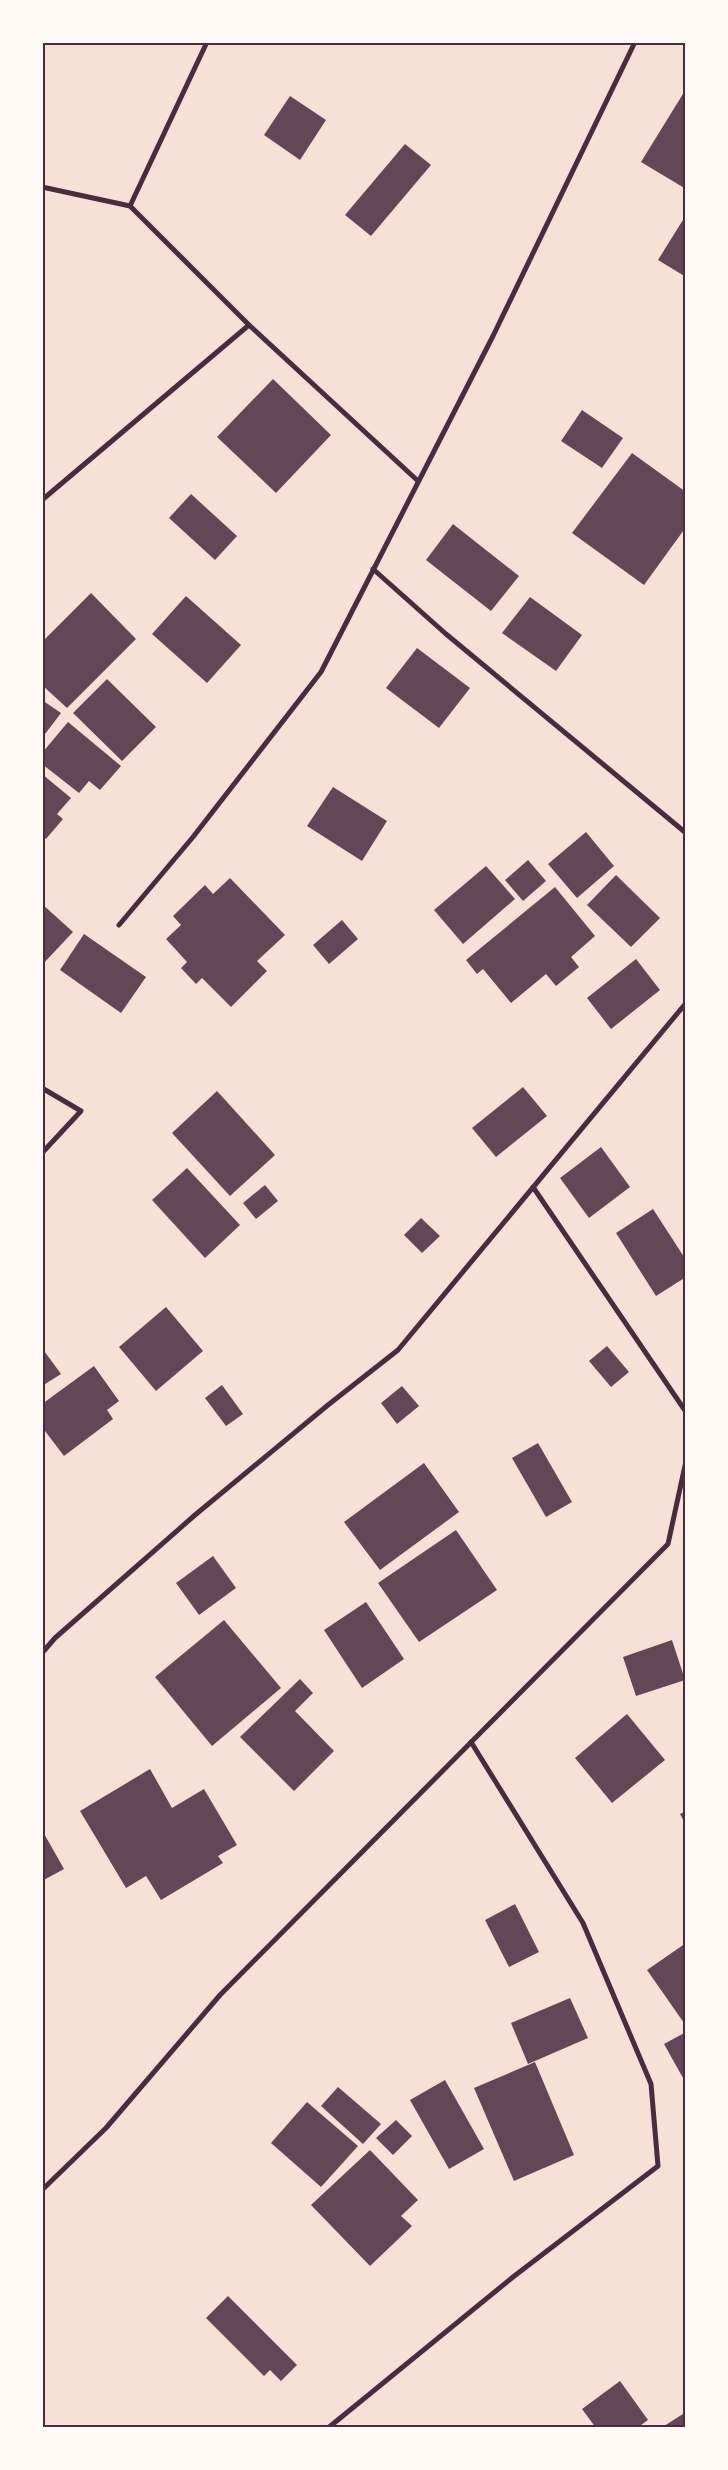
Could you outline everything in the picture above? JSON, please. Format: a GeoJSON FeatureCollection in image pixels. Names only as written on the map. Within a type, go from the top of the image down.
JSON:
{"type":"FeatureCollection","features":[{"type":"Feature","properties":{"kind":"street"},"geometry":{"type":"LineString","coordinates":[[130,206],[207,42]]}},
{"type":"Feature","properties":{"kind":"street"},"geometry":{"type":"LineString","coordinates":[[119,925],[193,837],[321,672],[493,336],[635,42]]}},
{"type":"Feature","properties":{"kind":"street"},"geometry":{"type":"LineString","coordinates":[[42,188],[130,206],[249,325],[418,481]]}},
{"type":"Feature","properties":{"kind":"street"},"geometry":{"type":"LineString","coordinates":[[42,500],[249,325]]}},
{"type":"Feature","properties":{"kind":"street"},"geometry":{"type":"LineString","coordinates":[[373,569],[446,634],[686,833]]}},
{"type":"Feature","properties":{"kind":"street"},"geometry":{"type":"LineString","coordinates":[[42,1652],[55,1638],[195,1515],[398,1350],[686,1003]]}},
{"type":"Feature","properties":{"kind":"street"},"geometry":{"type":"LineString","coordinates":[[42,1088],[81,1111],[42,1153]]}},
{"type":"Feature","properties":{"kind":"street"},"geometry":{"type":"LineString","coordinates":[[533,1187],[686,1412]]}},
{"type":"Feature","properties":{"kind":"street"},"geometry":{"type":"LineString","coordinates":[[42,2190],[106,2128],[220,1995],[668,1544],[686,1461]]}},
{"type":"Feature","properties":{"kind":"street"},"geometry":{"type":"LineString","coordinates":[[328,2428],[513,2277],[658,2166],[651,2084],[583,1923],[471,1742]]}},
{"type":"Feature","properties":{"kind":"building"},"geometry":{"type":"Polygon","coordinates":[[[686,89],[686,189],[641,162],[686,89]]]}},
{"type":"Feature","properties":{"kind":"building"},"geometry":{"type":"Polygon","coordinates":[[[290,96],[326,120],[300,160],[264,135],[290,96]]]}},
{"type":"Feature","properties":{"kind":"building"},"geometry":{"type":"Polygon","coordinates":[[[405,144],[431,165],[371,236],[345,215],[405,144]]]}},
{"type":"Feature","properties":{"kind":"building"},"geometry":{"type":"Polygon","coordinates":[[[686,215],[686,277],[658,260],[686,215]]]}},
{"type":"Feature","properties":{"kind":"building"},"geometry":{"type":"Polygon","coordinates":[[[273,379],[331,435],[276,493],[217,437],[273,379]]]}},
{"type":"Feature","properties":{"kind":"building"},"geometry":{"type":"Polygon","coordinates":[[[582,410],[623,438],[602,468],[561,441],[582,410]]]}},
{"type":"Feature","properties":{"kind":"building"},"geometry":{"type":"Polygon","coordinates":[[[632,453],[686,492],[686,527],[644,585],[572,533],[632,453]]]}},
{"type":"Feature","properties":{"kind":"building"},"geometry":{"type":"Polygon","coordinates":[[[191,494],[237,536],[215,560],[169,518],[191,494]]]}},
{"type":"Feature","properties":{"kind":"building"},"geometry":{"type":"Polygon","coordinates":[[[453,524],[519,576],[491,611],[426,560],[453,524]]]}},
{"type":"Feature","properties":{"kind":"building"},"geometry":{"type":"Polygon","coordinates":[[[91,593],[136,639],[67,708],[42,685],[42,642],[91,593]]]}},
{"type":"Feature","properties":{"kind":"building"},"geometry":{"type":"Polygon","coordinates":[[[186,596],[241,645],[207,683],[152,634],[186,596]]]}},
{"type":"Feature","properties":{"kind":"building"},"geometry":{"type":"Polygon","coordinates":[[[530,597],[582,635],[556,671],[502,633],[530,597]]]}},
{"type":"Feature","properties":{"kind":"building"},"geometry":{"type":"Polygon","coordinates":[[[417,648],[470,688],[439,728],[386,688],[417,648]]]}},
{"type":"Feature","properties":{"kind":"building"},"geometry":{"type":"Polygon","coordinates":[[[107,679],[156,727],[122,761],[73,713],[107,679]]]}},
{"type":"Feature","properties":{"kind":"building"},"geometry":{"type":"Polygon","coordinates":[[[42,700],[61,713],[42,738],[42,700]]]}},
{"type":"Feature","properties":{"kind":"building"},"geometry":{"type":"Polygon","coordinates":[[[68,722],[121,766],[100,790],[89,781],[79,793],[42,764],[42,753],[68,722]]]}},
{"type":"Feature","properties":{"kind":"building"},"geometry":{"type":"Polygon","coordinates":[[[42,774],[71,798],[57,814],[63,819],[46,839],[42,836],[42,774]]]}},
{"type":"Feature","properties":{"kind":"building"},"geometry":{"type":"Polygon","coordinates":[[[333,787],[387,821],[362,861],[307,826],[333,787]]]}},
{"type":"Feature","properties":{"kind":"building"},"geometry":{"type":"Polygon","coordinates":[[[586,832],[614,866],[577,898],[548,864],[586,832]]]}},
{"type":"Feature","properties":{"kind":"building"},"geometry":{"type":"Polygon","coordinates":[[[528,860],[546,881],[523,901],[505,880],[528,860]]]}},
{"type":"Feature","properties":{"kind":"building"},"geometry":{"type":"Polygon","coordinates":[[[486,866],[515,899],[463,944],[434,910],[486,866]]]}},
{"type":"Feature","properties":{"kind":"building"},"geometry":{"type":"Polygon","coordinates":[[[616,875],[660,918],[631,947],[587,905],[616,875]]]}},
{"type":"Feature","properties":{"kind":"building"},"geometry":{"type":"Polygon","coordinates":[[[230,878],[285,935],[257,961],[267,971],[231,1007],[202,978],[196,984],[181,968],[187,962],[166,939],[181,925],[173,916],[205,885],[213,894],[230,878]]]}},
{"type":"Feature","properties":{"kind":"building"},"geometry":{"type":"Polygon","coordinates":[[[555,887],[595,936],[571,957],[579,967],[556,986],[546,974],[511,1003],[483,969],[477,974],[466,960],[555,887]]]}},
{"type":"Feature","properties":{"kind":"building"},"geometry":{"type":"Polygon","coordinates":[[[42,904],[73,932],[42,965],[42,904]]]}},
{"type":"Feature","properties":{"kind":"building"},"geometry":{"type":"Polygon","coordinates":[[[342,920],[358,939],[329,964],[313,945],[342,920]]]}},
{"type":"Feature","properties":{"kind":"building"},"geometry":{"type":"Polygon","coordinates":[[[84,934],[146,977],[121,1013],[60,970],[84,934]]]}},
{"type":"Feature","properties":{"kind":"building"},"geometry":{"type":"Polygon","coordinates":[[[636,959],[660,990],[611,1029],[587,998],[636,959]]]}},
{"type":"Feature","properties":{"kind":"building"},"geometry":{"type":"Polygon","coordinates":[[[523,1087],[547,1116],[496,1157],[472,1128],[523,1087]]]}},
{"type":"Feature","properties":{"kind":"building"},"geometry":{"type":"Polygon","coordinates":[[[217,1091],[275,1155],[230,1196],[172,1133],[217,1091]]]}},
{"type":"Feature","properties":{"kind":"building"},"geometry":{"type":"Polygon","coordinates":[[[601,1147],[630,1187],[589,1218],[560,1178],[601,1147]]]}},
{"type":"Feature","properties":{"kind":"building"},"geometry":{"type":"Polygon","coordinates":[[[187,1168],[240,1225],[205,1258],[152,1200],[187,1168]]]}},
{"type":"Feature","properties":{"kind":"building"},"geometry":{"type":"Polygon","coordinates":[[[265,1185],[278,1201],[256,1219],[243,1203],[265,1185]]]}},
{"type":"Feature","properties":{"kind":"building"},"geometry":{"type":"Polygon","coordinates":[[[653,1209],[686,1260],[686,1277],[656,1296],[616,1233],[653,1209]]]}},
{"type":"Feature","properties":{"kind":"building"},"geometry":{"type":"Polygon","coordinates":[[[421,1218],[440,1236],[422,1253],[404,1235],[421,1218]]]}},
{"type":"Feature","properties":{"kind":"building"},"geometry":{"type":"Polygon","coordinates":[[[166,1307],[203,1351],[156,1391],[119,1347],[166,1307]]]}},
{"type":"Feature","properties":{"kind":"building"},"geometry":{"type":"Polygon","coordinates":[[[607,1346],[629,1372],[611,1387],[589,1361],[607,1346]]]}},
{"type":"Feature","properties":{"kind":"building"},"geometry":{"type":"Polygon","coordinates":[[[42,1348],[61,1374],[42,1386],[42,1348]]]}},
{"type":"Feature","properties":{"kind":"building"},"geometry":{"type":"Polygon","coordinates":[[[94,1366],[119,1401],[107,1410],[113,1419],[64,1456],[42,1427],[42,1404],[94,1366]]]}},
{"type":"Feature","properties":{"kind":"building"},"geometry":{"type":"Polygon","coordinates":[[[222,1385],[243,1414],[226,1426],[205,1398],[222,1385]]]}},
{"type":"Feature","properties":{"kind":"building"},"geometry":{"type":"Polygon","coordinates":[[[402,1386],[419,1406],[397,1424],[381,1403],[402,1386]]]}},
{"type":"Feature","properties":{"kind":"building"},"geometry":{"type":"Polygon","coordinates":[[[538,1443],[572,1502],[546,1517],[512,1458],[538,1443]]]}},
{"type":"Feature","properties":{"kind":"building"},"geometry":{"type":"Polygon","coordinates":[[[424,1463],[459,1512],[380,1570],[344,1522],[424,1463]]]}},
{"type":"Feature","properties":{"kind":"building"},"geometry":{"type":"Polygon","coordinates":[[[456,1530],[497,1590],[419,1642],[378,1583],[456,1530]]]}},
{"type":"Feature","properties":{"kind":"building"},"geometry":{"type":"Polygon","coordinates":[[[213,1556],[236,1588],[199,1615],[176,1583],[213,1556]]]}},
{"type":"Feature","properties":{"kind":"building"},"geometry":{"type":"Polygon","coordinates":[[[366,1602],[404,1659],[362,1688],[324,1630],[366,1602]]]}},
{"type":"Feature","properties":{"kind":"building"},"geometry":{"type":"Polygon","coordinates":[[[224,1620],[281,1688],[212,1746],[155,1677],[224,1620]]]}},
{"type":"Feature","properties":{"kind":"building"},"geometry":{"type":"Polygon","coordinates":[[[672,1640],[685,1680],[636,1696],[623,1657],[672,1640]]]}},
{"type":"Feature","properties":{"kind":"building"},"geometry":{"type":"Polygon","coordinates":[[[300,1679],[313,1693],[295,1711],[334,1751],[294,1791],[240,1737],[300,1679]]]}},
{"type":"Feature","properties":{"kind":"building"},"geometry":{"type":"Polygon","coordinates":[[[627,1714],[665,1760],[612,1803],[575,1758],[627,1714]]]}},
{"type":"Feature","properties":{"kind":"building"},"geometry":{"type":"Polygon","coordinates":[[[150,1769],[172,1808],[204,1789],[237,1845],[218,1856],[223,1863],[161,1900],[146,1876],[126,1888],[80,1811],[150,1769]]]}},
{"type":"Feature","properties":{"kind":"building"},"geometry":{"type":"Polygon","coordinates":[[[686,1811],[686,1825],[680,1814],[686,1811]]]}},
{"type":"Feature","properties":{"kind":"building"},"geometry":{"type":"Polygon","coordinates":[[[42,1830],[64,1869],[42,1881],[42,1830]]]}},
{"type":"Feature","properties":{"kind":"building"},"geometry":{"type":"Polygon","coordinates":[[[515,1904],[539,1952],[509,1967],[485,1920],[515,1904]]]}},
{"type":"Feature","properties":{"kind":"building"},"geometry":{"type":"Polygon","coordinates":[[[686,1943],[686,2022],[684,2023],[647,1970],[686,1943]]]}},
{"type":"Feature","properties":{"kind":"building"},"geometry":{"type":"Polygon","coordinates":[[[570,1998],[588,2038],[528,2064],[511,2023],[570,1998]]]}},
{"type":"Feature","properties":{"kind":"building"},"geometry":{"type":"Polygon","coordinates":[[[686,2032],[686,2077],[683,2078],[664,2044],[686,2032]]]}},
{"type":"Feature","properties":{"kind":"building"},"geometry":{"type":"Polygon","coordinates":[[[535,2062],[574,2155],[514,2181],[474,2088],[535,2062]]]}},
{"type":"Feature","properties":{"kind":"building"},"geometry":{"type":"Polygon","coordinates":[[[445,2080],[484,2149],[449,2169],[410,2100],[445,2080]]]}},
{"type":"Feature","properties":{"kind":"building"},"geometry":{"type":"Polygon","coordinates":[[[338,2087],[381,2124],[363,2144],[321,2106],[338,2087]]]}},
{"type":"Feature","properties":{"kind":"building"},"geometry":{"type":"Polygon","coordinates":[[[307,2102],[358,2146],[321,2187],[271,2143],[307,2102]]]}},
{"type":"Feature","properties":{"kind":"building"},"geometry":{"type":"Polygon","coordinates":[[[396,2120],[412,2136],[393,2155],[376,2138],[396,2120]]]}},
{"type":"Feature","properties":{"kind":"building"},"geometry":{"type":"Polygon","coordinates":[[[370,2150],[418,2200],[401,2216],[412,2226],[370,2266],[311,2205],[370,2150]]]}},
{"type":"Feature","properties":{"kind":"building"},"geometry":{"type":"Polygon","coordinates":[[[228,2296],[297,2365],[281,2381],[270,2370],[264,2376],[206,2318],[228,2296]]]}},
{"type":"Feature","properties":{"kind":"building"},"geometry":{"type":"Polygon","coordinates":[[[620,2381],[648,2420],[637,2428],[596,2428],[582,2409],[620,2381]]]}},
{"type":"Feature","properties":{"kind":"building"},"geometry":{"type":"Polygon","coordinates":[[[686,2412],[686,2428],[661,2428],[686,2412]]]}}]}
